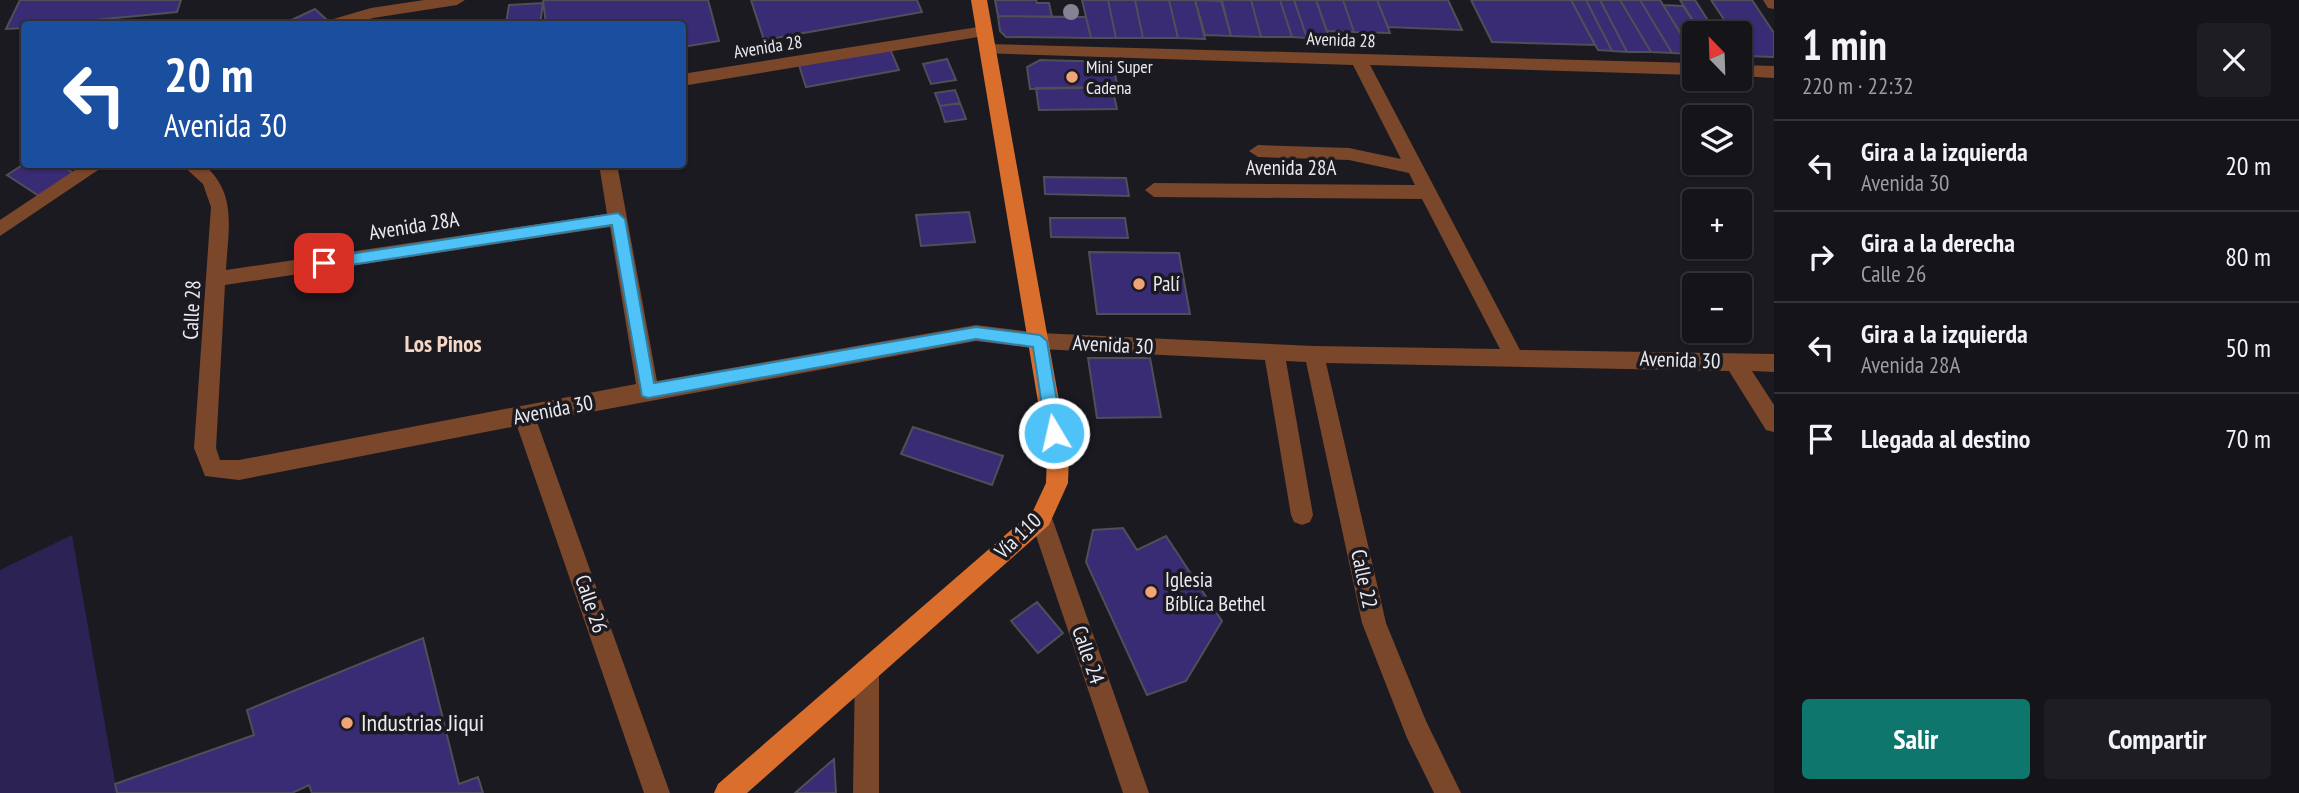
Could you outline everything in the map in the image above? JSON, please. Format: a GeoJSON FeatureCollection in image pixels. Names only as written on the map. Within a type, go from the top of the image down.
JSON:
{"type":"FeatureCollection","features":[{"type":"Feature","properties":{"kind":"main road","name":"Vía 110"},"geometry":{"type":"LineString","coordinates":[[727,793],[1041,518],[1057,483],[1058,456],[1040,341],[979,0]]}},
{"type":"Feature","properties":{"kind":"street"},"geometry":{"type":"LineString","coordinates":[[346,21],[371,13],[457,0]]}},
{"type":"Feature","properties":{"kind":"street","name":"Avenida 28"},"geometry":{"type":"LineString","coordinates":[[686,79],[986,40],[1358,60],[1682,69]]}},
{"type":"Feature","properties":{"kind":"street"},"geometry":{"type":"LineString","coordinates":[[1358,60],[1513,355]]}},
{"type":"Feature","properties":{"kind":"street"},"geometry":{"type":"LineString","coordinates":[[1752,71],[1774,72]]}},
{"type":"Feature","properties":{"kind":"street"},"geometry":{"type":"LineString","coordinates":[[1258,151],[1349,154],[1415,168]]}},
{"type":"Feature","properties":{"kind":"street"},"geometry":{"type":"LineString","coordinates":[[0,229],[92,168]]}},
{"type":"Feature","properties":{"kind":"street","name":"Calle 28"},"geometry":{"type":"LineString","coordinates":[[195,168],[211,181],[220,207],[205,448],[213,469]]}},
{"type":"Feature","properties":{"kind":"street"},"geometry":{"type":"LineString","coordinates":[[609,168],[648,391]]}},
{"type":"Feature","properties":{"kind":"street","name":"Avenida 28A"},"geometry":{"type":"LineString","coordinates":[[1154,190],[1426,192]]}},
{"type":"Feature","properties":{"kind":"street","name":"Avenida 28A"},"geometry":{"type":"LineString","coordinates":[[217,279],[618,219]]}},
{"type":"Feature","properties":{"kind":"street","name":"Avenida 30"},"geometry":{"type":"LineString","coordinates":[[213,469],[239,470],[648,391],[976,333],[1040,341],[1314,354],[1513,355],[1774,363]]}},
{"type":"Feature","properties":{"kind":"street"},"geometry":{"type":"LineString","coordinates":[[1274,352],[1302,515]]}},
{"type":"Feature","properties":{"kind":"street","name":"Calle 22"},"geometry":{"type":"LineString","coordinates":[[1314,354],[1374,623],[1416,729],[1448,793]]}},
{"type":"Feature","properties":{"kind":"street"},"geometry":{"type":"LineString","coordinates":[[1734,361],[1774,422]]}},
{"type":"Feature","properties":{"kind":"street","name":"Calle 26"},"geometry":{"type":"LineString","coordinates":[[524,416],[657,793]]}},
{"type":"Feature","properties":{"kind":"street","name":"Calle 24"},"geometry":{"type":"LineString","coordinates":[[1041,518],[1136,793]]}},
{"type":"Feature","properties":{"kind":"street"},"geometry":{"type":"LineString","coordinates":[[866,793],[867,671]]}},
{"type":"Feature","properties":{"kind":"shaded area"},"geometry":{"type":"Polygon","coordinates":[[[72,535],[117,793],[0,793],[0,570],[72,535]]]}},
{"type":"Feature","properties":{"kind":"building"},"geometry":{"type":"Polygon","coordinates":[[[20,0],[181,0],[177,12],[85,21],[21,21],[21,28],[6,29],[20,0]]]}},
{"type":"Feature","properties":{"kind":"building"},"geometry":{"type":"Polygon","coordinates":[[[543,0],[708,0],[719,41],[686,46],[686,21],[546,21],[543,0]]]}},
{"type":"Feature","properties":{"kind":"building"},"geometry":{"type":"Polygon","coordinates":[[[751,0],[917,0],[922,12],[764,40],[751,0]]]}},
{"type":"Feature","properties":{"kind":"building"},"geometry":{"type":"Polygon","coordinates":[[[995,0],[1036,0],[1037,3],[1049,3],[1052,17],[998,16],[995,0]]]}},
{"type":"Feature","properties":{"kind":"building"},"geometry":{"type":"Polygon","coordinates":[[[1082,0],[1108,0],[1116,38],[1091,38],[1082,0]]]}},
{"type":"Feature","properties":{"kind":"building"},"geometry":{"type":"Polygon","coordinates":[[[1108,0],[1135,0],[1143,38],[1116,38],[1108,0]]]}},
{"type":"Feature","properties":{"kind":"building"},"geometry":{"type":"Polygon","coordinates":[[[1135,0],[1169,0],[1178,38],[1143,38],[1135,0]]]}},
{"type":"Feature","properties":{"kind":"building"},"geometry":{"type":"Polygon","coordinates":[[[1169,0],[1195,0],[1205,39],[1178,38],[1169,0]]]}},
{"type":"Feature","properties":{"kind":"building"},"geometry":{"type":"Polygon","coordinates":[[[1195,0],[1222,1],[1231,36],[1205,35],[1195,0]]]}},
{"type":"Feature","properties":{"kind":"building"},"geometry":{"type":"Polygon","coordinates":[[[1221,0],[1251,0],[1261,37],[1231,36],[1221,0]]]}},
{"type":"Feature","properties":{"kind":"building"},"geometry":{"type":"Polygon","coordinates":[[[1251,0],[1280,0],[1292,37],[1261,37],[1251,0]]]}},
{"type":"Feature","properties":{"kind":"building"},"geometry":{"type":"Polygon","coordinates":[[[1280,0],[1294,0],[1307,38],[1292,37],[1280,0]]]}},
{"type":"Feature","properties":{"kind":"building"},"geometry":{"type":"Polygon","coordinates":[[[1294,0],[1316,0],[1329,38],[1307,38],[1294,0]]]}},
{"type":"Feature","properties":{"kind":"building"},"geometry":{"type":"Polygon","coordinates":[[[1316,0],[1343,0],[1354,32],[1327,31],[1316,0]]]}},
{"type":"Feature","properties":{"kind":"building"},"geometry":{"type":"Polygon","coordinates":[[[1343,0],[1377,0],[1390,33],[1354,32],[1343,0]]]}},
{"type":"Feature","properties":{"kind":"building"},"geometry":{"type":"Polygon","coordinates":[[[1377,0],[1448,0],[1462,30],[1388,27],[1377,0]]]}},
{"type":"Feature","properties":{"kind":"building"},"geometry":{"type":"Polygon","coordinates":[[[1471,0],[1571,0],[1595,45],[1492,42],[1471,0]]]}},
{"type":"Feature","properties":{"kind":"building"},"geometry":{"type":"Polygon","coordinates":[[[1571,0],[1586,0],[1612,51],[1598,50],[1571,0]]]}},
{"type":"Feature","properties":{"kind":"building"},"geometry":{"type":"Polygon","coordinates":[[[1586,0],[1600,0],[1627,52],[1612,51],[1586,0]]]}},
{"type":"Feature","properties":{"kind":"building"},"geometry":{"type":"Polygon","coordinates":[[[1600,0],[1620,0],[1651,52],[1627,52],[1600,0]]]}},
{"type":"Feature","properties":{"kind":"building"},"geometry":{"type":"Polygon","coordinates":[[[1620,0],[1640,0],[1672,53],[1651,52],[1620,0]]]}},
{"type":"Feature","properties":{"kind":"building"},"geometry":{"type":"Polygon","coordinates":[[[1640,0],[1660,0],[1682,36],[1682,53],[1672,53],[1640,0]]]}},
{"type":"Feature","properties":{"kind":"building"},"geometry":{"type":"Polygon","coordinates":[[[1680,0],[1695,0],[1708,21],[1693,21],[1680,0]]]}},
{"type":"Feature","properties":{"kind":"building"},"geometry":{"type":"Polygon","coordinates":[[[1711,0],[1752,0],[1774,33],[1774,57],[1752,56],[1752,21],[1725,21],[1711,0]]]}},
{"type":"Feature","properties":{"kind":"building"},"geometry":{"type":"Polygon","coordinates":[[[543,3],[540,21],[506,21],[509,5],[543,3]]]}},
{"type":"Feature","properties":{"kind":"building"},"geometry":{"type":"Polygon","coordinates":[[[1663,5],[1683,6],[1693,21],[1682,21],[1682,35],[1663,5]]]}},
{"type":"Feature","properties":{"kind":"building"},"geometry":{"type":"Polygon","coordinates":[[[315,9],[327,20],[325,21],[289,21],[315,9]]]}},
{"type":"Feature","properties":{"kind":"building"},"geometry":{"type":"Polygon","coordinates":[[[998,16],[1086,17],[1091,38],[1006,37],[1000,31],[998,16]]]}},
{"type":"Feature","properties":{"kind":"building"},"geometry":{"type":"Polygon","coordinates":[[[890,49],[899,70],[806,87],[799,65],[890,49]]]}},
{"type":"Feature","properties":{"kind":"building"},"geometry":{"type":"Polygon","coordinates":[[[947,59],[956,80],[931,84],[923,64],[947,59]]]}},
{"type":"Feature","properties":{"kind":"building","name":"Mini Super Cadena"},"geometry":{"type":"Polygon","coordinates":[[[1040,60],[1112,62],[1118,87],[1030,89],[1027,67],[1040,60]]]}},
{"type":"Feature","properties":{"kind":"building"},"geometry":{"type":"Polygon","coordinates":[[[1112,87],[1117,109],[1039,110],[1036,88],[1112,87]]]}},
{"type":"Feature","properties":{"kind":"building"},"geometry":{"type":"Polygon","coordinates":[[[955,90],[960,103],[940,106],[935,93],[955,90]]]}},
{"type":"Feature","properties":{"kind":"building"},"geometry":{"type":"Polygon","coordinates":[[[960,103],[966,119],[945,122],[940,106],[960,103]]]}},
{"type":"Feature","properties":{"kind":"building"},"geometry":{"type":"Polygon","coordinates":[[[21,166],[66,168],[73,173],[39,196],[7,175],[21,166]]]}},
{"type":"Feature","properties":{"kind":"building"},"geometry":{"type":"Polygon","coordinates":[[[1044,177],[1126,178],[1129,196],[1045,194],[1044,177]]]}},
{"type":"Feature","properties":{"kind":"building"},"geometry":{"type":"Polygon","coordinates":[[[969,212],[975,242],[921,246],[916,215],[969,212]]]}},
{"type":"Feature","properties":{"kind":"building"},"geometry":{"type":"Polygon","coordinates":[[[1050,218],[1125,218],[1128,238],[1051,237],[1050,218]]]}},
{"type":"Feature","properties":{"kind":"building","name":"Palí"},"geometry":{"type":"Polygon","coordinates":[[[1089,252],[1179,253],[1190,314],[1097,314],[1089,252]]]}},
{"type":"Feature","properties":{"kind":"building"},"geometry":{"type":"Polygon","coordinates":[[[1088,358],[1150,358],[1161,417],[1097,418],[1088,358]]]}},
{"type":"Feature","properties":{"kind":"building"},"geometry":{"type":"Polygon","coordinates":[[[913,427],[1003,456],[992,485],[901,454],[913,427]]]}},
{"type":"Feature","properties":{"kind":"building","name":"Iglesia Bíblíca Bethel"},"geometry":{"type":"Polygon","coordinates":[[[1123,528],[1137,550],[1166,536],[1222,621],[1186,681],[1147,695],[1086,562],[1093,530],[1123,528]]]}},
{"type":"Feature","properties":{"kind":"building"},"geometry":{"type":"Polygon","coordinates":[[[1037,602],[1063,633],[1038,653],[1011,621],[1037,602]]]}},
{"type":"Feature","properties":{"kind":"building","name":"Industrias Jiqui"},"geometry":{"type":"Polygon","coordinates":[[[423,638],[459,784],[478,777],[483,793],[312,793],[309,785],[292,793],[117,793],[115,784],[254,735],[247,710],[423,638]]]}},
{"type":"Feature","properties":{"kind":"building"},"geometry":{"type":"Polygon","coordinates":[[[834,759],[836,793],[795,793],[834,759]]]}},
{"type":"Feature","properties":{"kind":"place","name":"Mini Super Cadena"},"geometry":{"type":"Point","coordinates":[1072,77]}},
{"type":"Feature","properties":{"kind":"place","name":"Palí"},"geometry":{"type":"Point","coordinates":[1139,284]}},
{"type":"Feature","properties":{"kind":"place","name":"Iglesia Bíblíca Bethel"},"geometry":{"type":"Point","coordinates":[1151,592]}},
{"type":"Feature","properties":{"kind":"place","name":"Industrias Jiqui"},"geometry":{"type":"Point","coordinates":[347,723]}},
{"type":"Feature","properties":{"kind":"district","name":"Los Pinos"},"geometry":{"type":"Point","coordinates":[443,344]}},
{"type":"Feature","properties":{"kind":"route"},"geometry":{"type":"LineString","coordinates":[[324,263],[618,219],[648,391],[976,333],[1040,341],[1054,433]]}}]}
